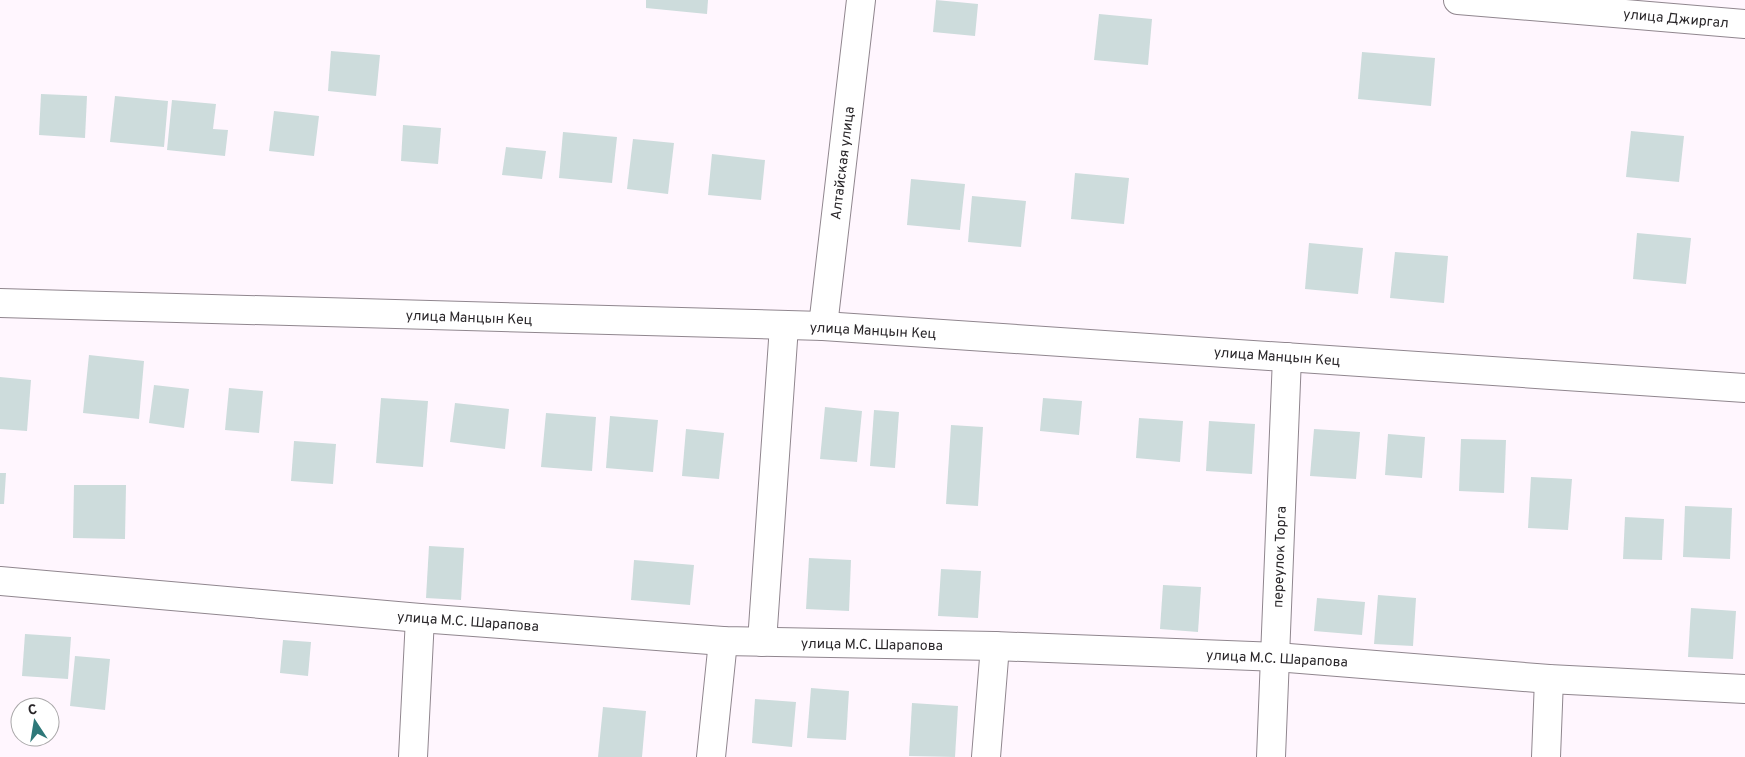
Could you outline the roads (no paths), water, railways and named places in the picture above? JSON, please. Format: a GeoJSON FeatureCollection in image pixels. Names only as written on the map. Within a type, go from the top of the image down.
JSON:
{"type":"FeatureCollection","features":[{"type":"Feature","properties":{"kind":"street","name":"Алтайская улица"},"geometry":{"type":"LineString","coordinates":[[823,326],[861,0]]}},
{"type":"Feature","properties":{"kind":"street","name":"улица Джиргал"},"geometry":{"type":"LineString","coordinates":[[1458,0],[1582,5],[1745,24]]}},
{"type":"Feature","properties":{"kind":"street","name":"улица Манцын Кец"},"geometry":{"type":"LineString","coordinates":[[0,303],[823,326],[1745,388]]}},
{"type":"Feature","properties":{"kind":"street"},"geometry":{"type":"LineString","coordinates":[[762,642],[784,326]]}},
{"type":"Feature","properties":{"kind":"street","name":"переулок Торга"},"geometry":{"type":"LineString","coordinates":[[1271,757],[1287,357]]}},
{"type":"Feature","properties":{"kind":"street","name":"улица М.С. Шарапова"},"geometry":{"type":"LineString","coordinates":[[0,581],[420,618],[722,641],[995,646],[1276,657],[1549,679],[1745,689]]}},
{"type":"Feature","properties":{"kind":"street"},"geometry":{"type":"LineString","coordinates":[[414,757],[420,618]]}},
{"type":"Feature","properties":{"kind":"street"},"geometry":{"type":"LineString","coordinates":[[711,757],[722,641]]}},
{"type":"Feature","properties":{"kind":"street"},"geometry":{"type":"LineString","coordinates":[[986,757],[995,646]]}},
{"type":"Feature","properties":{"kind":"street"},"geometry":{"type":"LineString","coordinates":[[1546,757],[1549,679]]}}]}
